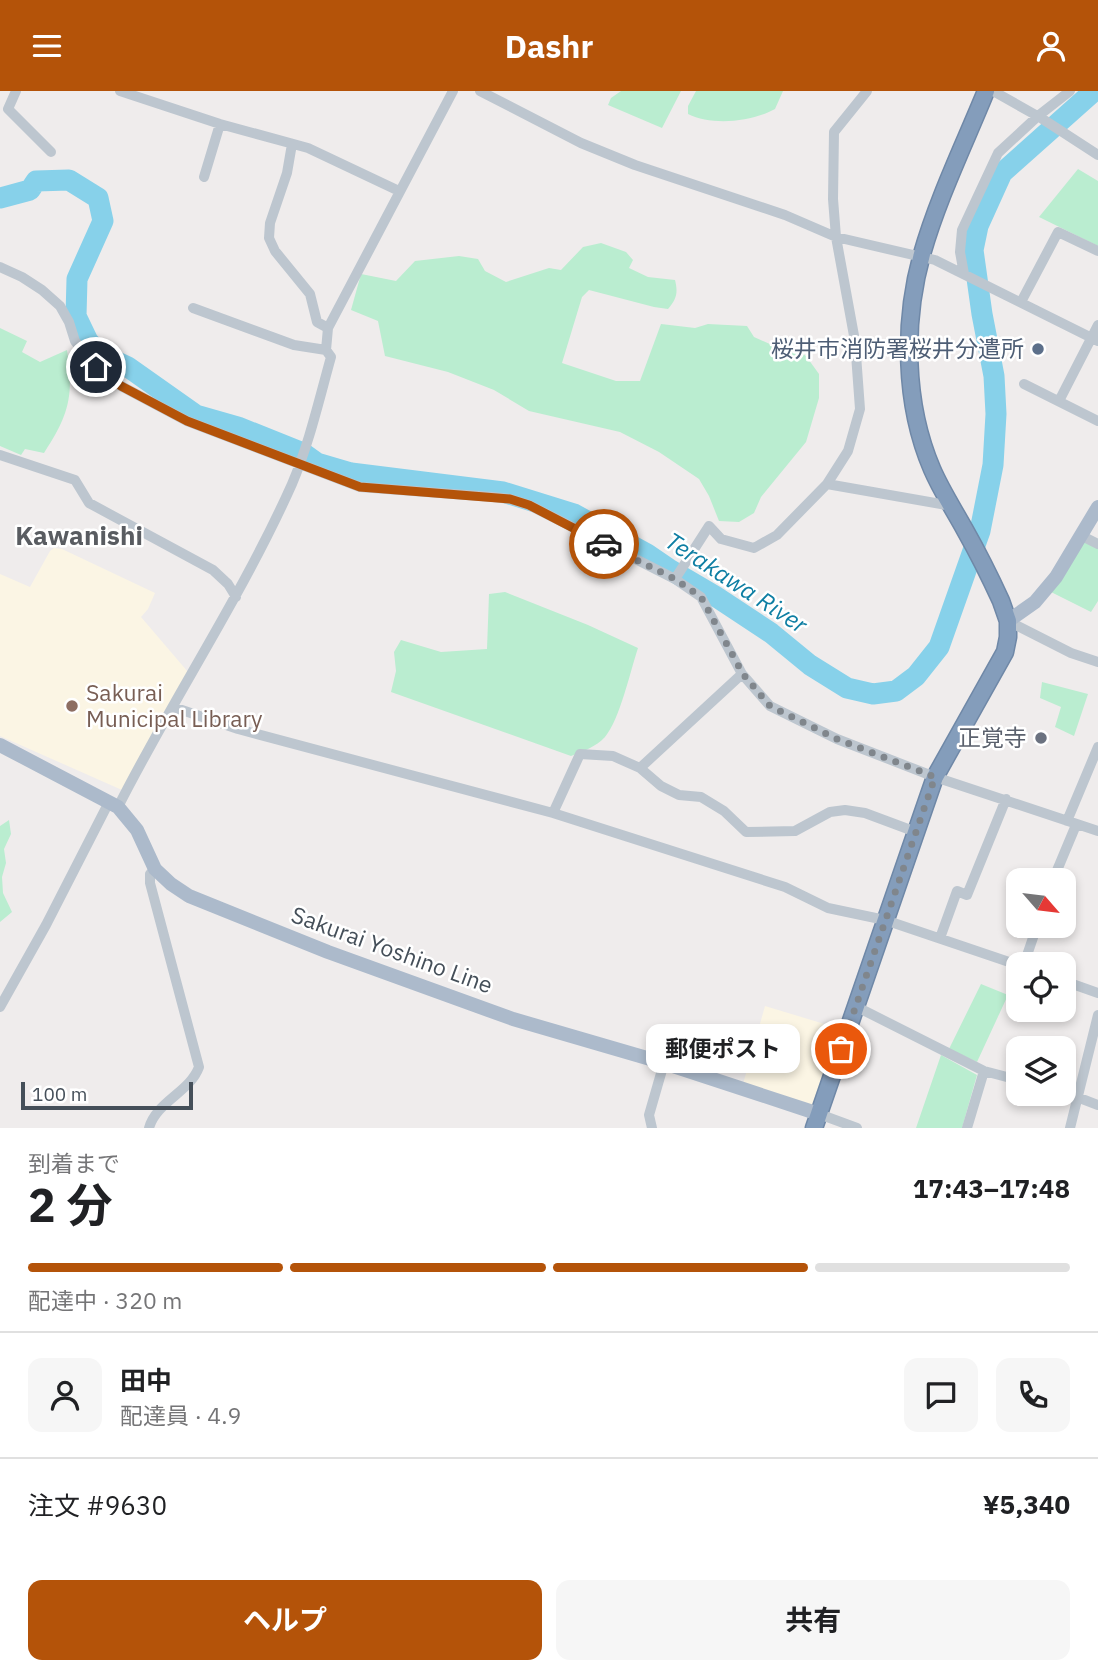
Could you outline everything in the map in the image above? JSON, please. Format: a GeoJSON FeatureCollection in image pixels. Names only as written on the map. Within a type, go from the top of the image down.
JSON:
{"type":"FeatureCollection","features":[{"type":"Feature","properties":{"kind":"highway"},"geometry":{"type":"LineString","coordinates":[[817,1121],[935,777],[998,666],[1008,637],[1001,601],[933,471],[924,447],[913,397],[910,334],[922,256],[936,214],[986,91]]}},
{"type":"Feature","properties":{"kind":"main road"},"geometry":{"type":"LineString","coordinates":[[1007,621],[1035,602],[1056,577],[1098,507]]}},
{"type":"Feature","properties":{"kind":"main road","name":"Sakurai Yoshino Line"},"geometry":{"type":"LineString","coordinates":[[0,745],[113,804],[136,830],[155,869],[189,896],[328,953],[513,1019],[664,1063],[817,1121]]}},
{"type":"Feature","properties":{"kind":"street"},"geometry":{"type":"LineString","coordinates":[[16,91],[8,109],[51,152]]}},
{"type":"Feature","properties":{"kind":"street"},"geometry":{"type":"LineString","coordinates":[[120,91],[220,124],[308,148],[399,191]]}},
{"type":"Feature","properties":{"kind":"street"},"geometry":{"type":"LineString","coordinates":[[0,1007],[113,804],[236,597],[301,462],[331,357],[326,350],[328,328],[453,91]]}},
{"type":"Feature","properties":{"kind":"street"},"geometry":{"type":"LineString","coordinates":[[480,91],[581,143],[635,165],[785,215],[836,237],[922,256],[966,274],[1094,339]]}},
{"type":"Feature","properties":{"kind":"street"},"geometry":{"type":"LineString","coordinates":[[675,579],[709,526],[721,539],[754,548],[777,535],[827,484],[848,451],[860,409],[855,341],[836,237],[833,199],[834,132],[867,91]]}},
{"type":"Feature","properties":{"kind":"street"},"geometry":{"type":"LineString","coordinates":[[993,91],[1040,117],[1098,155]]}},
{"type":"Feature","properties":{"kind":"street"},"geometry":{"type":"LineString","coordinates":[[966,274],[960,252],[962,230],[998,153],[1070,91]]}},
{"type":"Feature","properties":{"kind":"street"},"geometry":{"type":"LineString","coordinates":[[204,177],[220,124]]}},
{"type":"Feature","properties":{"kind":"street"},"geometry":{"type":"LineString","coordinates":[[292,143],[287,173],[268,237],[275,251],[310,294],[317,322],[328,328]]}},
{"type":"Feature","properties":{"kind":"street"},"geometry":{"type":"LineString","coordinates":[[1021,302],[1058,232],[1098,251]]}},
{"type":"Feature","properties":{"kind":"street"},"geometry":{"type":"LineString","coordinates":[[0,267],[22,277],[60,306],[69,321],[75,341],[96,367],[121,386],[187,421],[301,462],[360,487],[510,499],[529,505],[675,579],[701,597],[743,674],[770,706],[837,739],[935,777],[1098,831]]}},
{"type":"Feature","properties":{"kind":"street"},"geometry":{"type":"LineString","coordinates":[[194,308],[294,345],[326,350]]}},
{"type":"Feature","properties":{"kind":"street"},"geometry":{"type":"LineString","coordinates":[[1059,401],[1094,339],[1098,325]]}},
{"type":"Feature","properties":{"kind":"street"},"geometry":{"type":"LineString","coordinates":[[1024,384],[1098,421]]}},
{"type":"Feature","properties":{"kind":"street"},"geometry":{"type":"LineString","coordinates":[[0,455],[75,480],[89,503],[213,570],[228,584],[236,597]]}},
{"type":"Feature","properties":{"kind":"street"},"geometry":{"type":"LineString","coordinates":[[827,484],[952,506]]}},
{"type":"Feature","properties":{"kind":"street"},"geometry":{"type":"LineString","coordinates":[[1082,536],[1098,544]]}},
{"type":"Feature","properties":{"kind":"street"},"geometry":{"type":"LineString","coordinates":[[1007,621],[1071,653],[1098,662]]}},
{"type":"Feature","properties":{"kind":"street"},"geometry":{"type":"LineString","coordinates":[[640,768],[743,674]]}},
{"type":"Feature","properties":{"kind":"street"},"geometry":{"type":"LineString","coordinates":[[173,707],[238,729],[553,813],[785,887],[828,908],[885,921],[1006,961]]}},
{"type":"Feature","properties":{"kind":"street"},"geometry":{"type":"LineString","coordinates":[[1057,868],[1098,747]]}},
{"type":"Feature","properties":{"kind":"street"},"geometry":{"type":"LineString","coordinates":[[553,813],[580,754],[613,755],[640,768],[661,786],[679,795],[701,797],[724,811],[746,832],[795,831],[830,812],[845,810],[865,813],[916,832]]}},
{"type":"Feature","properties":{"kind":"street"},"geometry":{"type":"LineString","coordinates":[[940,938],[957,891],[967,895],[1006,799]]}},
{"type":"Feature","properties":{"kind":"street"},"geometry":{"type":"LineString","coordinates":[[149,1128],[150,1122],[196,1076],[200,1067],[150,883],[150,874],[155,869]]}},
{"type":"Feature","properties":{"kind":"street"},"geometry":{"type":"LineString","coordinates":[[1076,985],[1098,993]]}},
{"type":"Feature","properties":{"kind":"street"},"geometry":{"type":"LineString","coordinates":[[855,1006],[984,1071],[1006,1077]]}},
{"type":"Feature","properties":{"kind":"street"},"geometry":{"type":"LineString","coordinates":[[1070,1128],[1098,1015]]}},
{"type":"Feature","properties":{"kind":"street"},"geometry":{"type":"LineString","coordinates":[[652,1128],[649,1115],[664,1063]]}},
{"type":"Feature","properties":{"kind":"street"},"geometry":{"type":"LineString","coordinates":[[967,1128],[984,1071]]}},
{"type":"Feature","properties":{"kind":"street"},"geometry":{"type":"LineString","coordinates":[[1077,1095],[1098,1105]]}},
{"type":"Feature","properties":{"kind":"street"},"geometry":{"type":"LineString","coordinates":[[817,1121],[857,1128]]}},
{"type":"Feature","properties":{"kind":"shaded area","name":"Sakurai Municipal Library"},"geometry":{"type":"Polygon","coordinates":[[[54,548],[62,549],[155,593],[141,617],[188,672],[122,790],[0,736],[0,574],[30,587],[54,548]]]}},
{"type":"Feature","properties":{"kind":"shaded area"},"geometry":{"type":"Polygon","coordinates":[[[765,1006],[841,1029],[818,1107],[743,1084],[765,1006]]]}},
{"type":"Feature","properties":{"kind":"green space"},"geometry":{"type":"Polygon","coordinates":[[[621,91],[681,91],[662,128],[608,105],[611,98],[621,91]]]}},
{"type":"Feature","properties":{"kind":"green space"},"geometry":{"type":"Polygon","coordinates":[[[696,91],[783,91],[775,109],[755,117],[720,121],[688,114],[688,106],[696,91]]]}},
{"type":"Feature","properties":{"kind":"green space"},"geometry":{"type":"Polygon","coordinates":[[[1078,169],[1098,181],[1098,246],[1039,217],[1078,169]]]}},
{"type":"Feature","properties":{"kind":"green space"},"geometry":{"type":"Polygon","coordinates":[[[601,243],[626,252],[633,260],[629,268],[648,277],[675,280],[675,299],[668,309],[589,290],[582,297],[562,363],[616,381],[640,381],[661,324],[695,328],[708,324],[747,326],[754,337],[781,349],[797,350],[806,356],[819,374],[819,398],[806,442],[761,497],[754,513],[739,522],[719,521],[699,479],[659,452],[620,432],[529,411],[494,390],[448,372],[385,356],[378,321],[351,310],[361,274],[396,281],[415,261],[459,256],[478,259],[485,271],[506,282],[549,268],[561,270],[583,247],[601,243]]]}},
{"type":"Feature","properties":{"kind":"green space"},"geometry":{"type":"Polygon","coordinates":[[[0,328],[27,341],[22,352],[40,362],[67,350],[70,380],[68,405],[44,453],[25,449],[21,455],[0,446],[0,328]]]}},
{"type":"Feature","properties":{"kind":"green space"},"geometry":{"type":"Polygon","coordinates":[[[1083,541],[1098,548],[1098,601],[1091,612],[1051,592],[1083,541]]]}},
{"type":"Feature","properties":{"kind":"green space"},"geometry":{"type":"Polygon","coordinates":[[[505,592],[638,648],[615,719],[605,737],[593,746],[571,756],[391,692],[396,671],[394,652],[401,640],[441,652],[487,649],[489,594],[505,592]]]}},
{"type":"Feature","properties":{"kind":"green space"},"geometry":{"type":"Polygon","coordinates":[[[1042,682],[1088,694],[1074,736],[1055,727],[1061,707],[1040,698],[1042,682]]]}},
{"type":"Feature","properties":{"kind":"green space"},"geometry":{"type":"Polygon","coordinates":[[[9,820],[11,834],[4,849],[6,863],[2,877],[3,893],[12,912],[0,922],[0,826],[9,820]]]}},
{"type":"Feature","properties":{"kind":"green space"},"geometry":{"type":"Polygon","coordinates":[[[981,984],[1006,994],[977,1062],[949,1049],[981,984]]]}},
{"type":"Feature","properties":{"kind":"green space"},"geometry":{"type":"Polygon","coordinates":[[[941,1055],[977,1075],[962,1128],[916,1128],[941,1055]]]}},
{"type":"Feature","properties":{"kind":"waterway","name":"Terakawa River"},"geometry":{"type":"LineString","coordinates":[[0,198],[30,190],[36,181],[69,180],[98,198],[103,221],[77,279],[76,316],[88,341],[100,354],[128,367],[196,415],[238,427],[303,453],[317,463],[351,473],[503,492],[574,514],[647,554],[715,596],[771,633],[810,665],[847,688],[873,694],[896,691],[916,676],[939,647],[980,531],[993,465],[996,414],[994,376],[973,250],[978,226],[1002,173],[1094,91]]}},
{"type":"Feature","properties":{"kind":"way so far"},"geometry":{"type":"LineString","coordinates":[[604,544],[675,579],[701,597],[743,674],[770,706],[837,739],[935,777],[841,1049]]}},
{"type":"Feature","properties":{"kind":"place","name":"桜井市消防署桜井分遣所"},"geometry":{"type":"Point","coordinates":[1038,349]}},
{"type":"Feature","properties":{"kind":"place","name":"Sakurai Municipal Library"},"geometry":{"type":"Point","coordinates":[72,706]}},
{"type":"Feature","properties":{"kind":"place","name":"正覚寺"},"geometry":{"type":"Point","coordinates":[1041,738]}},
{"type":"Feature","properties":{"kind":"place","name":"郵便ポスト"},"geometry":{"type":"Point","coordinates":[841,1049]}},
{"type":"Feature","properties":{"kind":"district","name":"Kawanishi"},"geometry":{"type":"Point","coordinates":[79,536]}},
{"type":"Feature","properties":{"kind":"route"},"geometry":{"type":"LineString","coordinates":[[96,367],[121,386],[187,421],[360,487],[510,499],[529,505],[604,544]]}}]}
